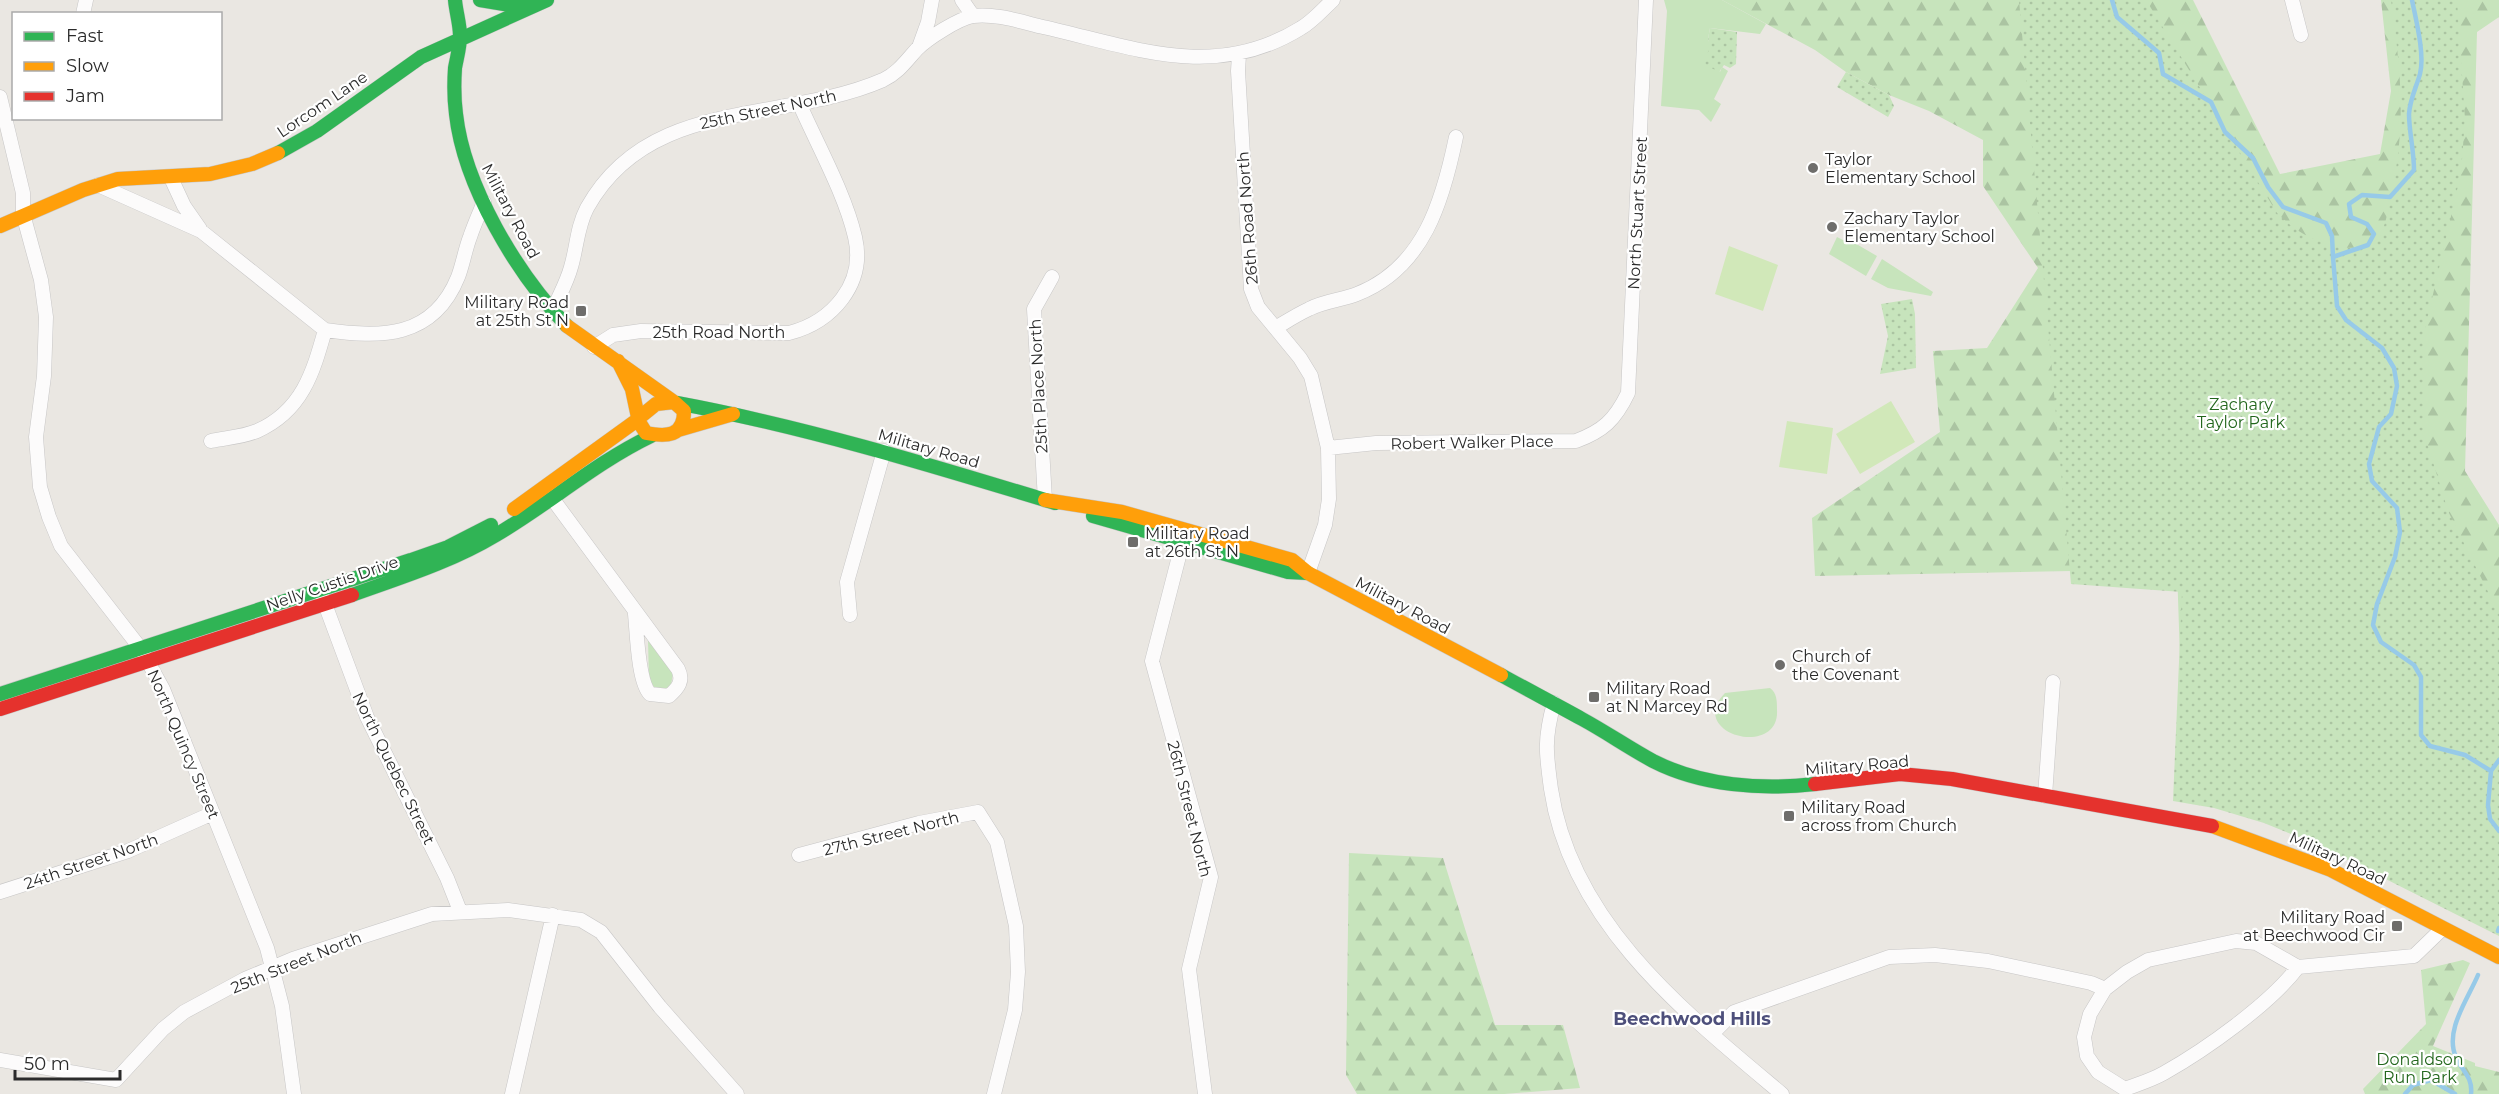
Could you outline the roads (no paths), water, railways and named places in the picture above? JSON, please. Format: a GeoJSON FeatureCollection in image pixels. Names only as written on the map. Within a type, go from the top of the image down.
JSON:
{"type":"FeatureCollection","features":[{"type":"Feature","properties":{"kind":"main road","name":"Military Road"},"geometry":{"type":"LineString","coordinates":[[455,0],[460,38],[455,71],[458,128],[468,166],[484,202],[522,268],[569,328],[594,347],[648,380],[676,403],[708,407],[884,451],[1045,500],[1118,525],[1288,572],[1308,573]]}},
{"type":"Feature","properties":{"kind":"main road"},"geometry":{"type":"LineString","coordinates":[[480,0],[510,5],[536,0]]}},
{"type":"Feature","properties":{"kind":"main road","name":"Lorcom Lane"},"geometry":{"type":"LineString","coordinates":[[0,226],[23,214],[118,179],[171,178],[210,174],[252,164],[283,151],[317,132],[421,57],[547,0]]}},
{"type":"Feature","properties":{"kind":"main road"},"geometry":{"type":"LineString","coordinates":[[618,362],[632,390],[643,430],[651,436],[664,437],[678,430],[684,419],[684,411],[676,403],[656,404],[640,417]]}},
{"type":"Feature","properties":{"kind":"main road","name":"Military Road"},"geometry":{"type":"LineString","coordinates":[[678,430],[734,414]]}},
{"type":"Feature","properties":{"kind":"main road","name":"Nelly Custis Drive"},"geometry":{"type":"LineString","coordinates":[[0,709],[149,662],[498,534],[640,417]]}},
{"type":"Feature","properties":{"kind":"main road","name":"Nelly Custis Drive"},"geometry":{"type":"LineString","coordinates":[[548,493],[615,453],[651,436]]}},
{"type":"Feature","properties":{"kind":"main road","name":"Military Road"},"geometry":{"type":"LineString","coordinates":[[1045,500],[1122,512],[1187,528],[1292,560],[1308,573],[1554,703],[1655,762],[1710,780],[1748,786],[1790,787],[1900,774],[1952,780],[2217,826],[2331,870],[2499,957]]}},
{"type":"Feature","properties":{"kind":"main road","name":"Nelly Custis Drive"},"geometry":{"type":"LineString","coordinates":[[0,694],[141,649],[322,597]]}},
{"type":"Feature","properties":{"kind":"street"},"geometry":{"type":"LineString","coordinates":[[918,47],[928,22],[932,0]]}},
{"type":"Feature","properties":{"kind":"street"},"geometry":{"type":"LineString","coordinates":[[962,0],[973,16],[1011,20],[1150,54],[1195,58],[1239,55],[1277,42],[1304,27],[1333,0]]}},
{"type":"Feature","properties":{"kind":"street","name":"North Stuart Street"},"geometry":{"type":"LineString","coordinates":[[1611,422],[1628,393],[1646,0]]}},
{"type":"Feature","properties":{"kind":"street"},"geometry":{"type":"LineString","coordinates":[[2292,0],[2301,35]]}},
{"type":"Feature","properties":{"kind":"street","name":"25th Street North"},"geometry":{"type":"LineString","coordinates":[[553,310],[572,266],[586,210],[615,171],[637,151],[661,136],[688,126],[735,115],[800,105],[882,80],[896,72],[918,47],[937,33],[973,16]]}},
{"type":"Feature","properties":{"kind":"street","name":"26th Road North"},"geometry":{"type":"LineString","coordinates":[[1239,55],[1248,272],[1258,306],[1277,327],[1311,376],[1328,448],[1329,499],[1324,525],[1308,573]]}},
{"type":"Feature","properties":{"kind":"street","name":"North Quincy Street"},"geometry":{"type":"LineString","coordinates":[[4,105],[23,193],[23,214],[41,279],[46,324],[44,376],[36,437],[40,487],[45,506],[61,546],[149,662],[213,813],[263,935],[273,967],[282,1006],[294,1094]]}},
{"type":"Feature","properties":{"kind":"street","name":"25th Road North"},"geometry":{"type":"LineString","coordinates":[[594,347],[613,335],[641,331],[789,333],[806,329],[826,318],[839,305],[855,269],[855,238],[800,105]]}},
{"type":"Feature","properties":{"kind":"street"},"geometry":{"type":"LineString","coordinates":[[1277,327],[1310,308],[1359,293],[1389,277],[1413,253],[1427,231],[1442,198],[1456,137]]}},
{"type":"Feature","properties":{"kind":"street"},"geometry":{"type":"LineString","coordinates":[[171,178],[184,206],[201,231]]}},
{"type":"Feature","properties":{"kind":"street"},"geometry":{"type":"LineString","coordinates":[[98,185],[201,231],[325,330],[385,335],[418,324],[440,307],[458,278],[469,237],[484,202]]}},
{"type":"Feature","properties":{"kind":"street","name":"25th Place North"},"geometry":{"type":"LineString","coordinates":[[1045,500],[1034,309],[1052,277]]}},
{"type":"Feature","properties":{"kind":"street"},"geometry":{"type":"LineString","coordinates":[[211,441],[255,432],[285,413],[311,378],[325,330]]}},
{"type":"Feature","properties":{"kind":"street","name":"Robert Walker Place"},"geometry":{"type":"LineString","coordinates":[[1328,448],[1376,443],[1576,441],[1597,433],[1611,422]]}},
{"type":"Feature","properties":{"kind":"street"},"geometry":{"type":"LineString","coordinates":[[850,615],[848,582],[884,451]]}},
{"type":"Feature","properties":{"kind":"street"},"geometry":{"type":"LineString","coordinates":[[548,493],[635,614],[654,633],[680,673],[678,688],[669,696],[650,694],[644,688],[641,679],[641,658],[635,614]]}},
{"type":"Feature","properties":{"kind":"street","name":"26th Street North"},"geometry":{"type":"LineString","coordinates":[[1187,528],[1152,661],[1211,877],[1189,969],[1205,1094]]}},
{"type":"Feature","properties":{"kind":"street","name":"North Quebec Street"},"geometry":{"type":"LineString","coordinates":[[322,597],[367,717],[447,878],[460,911]]}},
{"type":"Feature","properties":{"kind":"street"},"geometry":{"type":"LineString","coordinates":[[2045,796],[2053,682]]}},
{"type":"Feature","properties":{"kind":"street"},"geometry":{"type":"LineString","coordinates":[[1554,703],[1545,734],[1555,814],[1569,860],[1585,892],[1634,959],[1673,999],[1782,1094]]}},
{"type":"Feature","properties":{"kind":"street","name":"27th Street North"},"geometry":{"type":"LineString","coordinates":[[799,855],[919,823],[978,812],[997,842],[1012,899],[1017,937],[1018,972],[1015,1010],[994,1094]]}},
{"type":"Feature","properties":{"kind":"street","name":"24th Street North"},"geometry":{"type":"LineString","coordinates":[[0,892],[128,851],[213,813]]}},
{"type":"Feature","properties":{"kind":"street","name":"25th Street North"},"geometry":{"type":"LineString","coordinates":[[0,1060],[114,1087],[163,1029],[184,1012],[273,967],[377,930],[432,914],[508,910],[581,920],[601,932],[660,1007],[737,1094]]}},
{"type":"Feature","properties":{"kind":"street"},"geometry":{"type":"LineString","coordinates":[[512,1094],[554,915]]}},
{"type":"Feature","properties":{"kind":"street"},"geometry":{"type":"LineString","coordinates":[[2298,967],[2287,982],[2218,1037],[2163,1074],[2125,1089],[2098,1072],[2087,1056],[2084,1037],[2090,1014],[2105,989],[2148,960],[2236,940],[2256,943],[2298,967],[2414,956],[2442,929]]}},
{"type":"Feature","properties":{"kind":"street"},"geometry":{"type":"LineString","coordinates":[[1712,1034],[1734,1012],[1889,957],[1935,955],[1989,961],[2091,983],[2105,989]]}},
{"type":"Feature","properties":{"kind":"waterway"},"geometry":{"type":"LineString","coordinates":[[2112,0],[2117,17],[2159,53],[2163,74],[2211,102],[2225,132],[2253,158],[2268,187],[2283,207],[2326,223],[2332,236],[2333,257]]}},
{"type":"Feature","properties":{"kind":"waterway"},"geometry":{"type":"LineString","coordinates":[[2412,0],[2421,57],[2420,74],[2409,114],[2414,170],[2390,197],[2362,195],[2349,204],[2351,217],[2367,224],[2374,234],[2368,245],[2333,257],[2337,306],[2346,320],[2382,348],[2394,368],[2397,386],[2391,414],[2379,427],[2369,464],[2372,481],[2397,508],[2400,532],[2395,557],[2377,604],[2373,625],[2381,642],[2414,665],[2421,677],[2421,735],[2430,746],[2465,755],[2491,771]]}},
{"type":"Feature","properties":{"kind":"waterway"},"geometry":{"type":"LineString","coordinates":[[2499,760],[2491,771],[2488,805],[2490,819],[2499,831]]}},
{"type":"Feature","properties":{"kind":"waterway"},"geometry":{"type":"LineString","coordinates":[[2471,1094],[2469,1079],[2456,1057],[2453,1037],[2459,1015],[2478,975]]}},
{"type":"Feature","properties":{"kind":"waterway"},"geometry":{"type":"LineString","coordinates":[[2405,1094],[2413,1085],[2431,1080],[2455,1094]]}},
{"type":"Feature","properties":{"kind":"place","name":"Taylor Elementary School"},"geometry":{"type":"Point","coordinates":[1813,168]}},
{"type":"Feature","properties":{"kind":"place","name":"Zachary Taylor Elementary School"},"geometry":{"type":"Point","coordinates":[1832,227]}},
{"type":"Feature","properties":{"kind":"place","name":"Military Road at 25th St N"},"geometry":{"type":"Point","coordinates":[581,311]}},
{"type":"Feature","properties":{"kind":"place","name":"Military Road at 26th St N"},"geometry":{"type":"Point","coordinates":[1133,542]}},
{"type":"Feature","properties":{"kind":"place","name":"Church of the Covenant"},"geometry":{"type":"Point","coordinates":[1780,665]}},
{"type":"Feature","properties":{"kind":"place","name":"Military Road at N Marcey Rd"},"geometry":{"type":"Point","coordinates":[1594,697]}},
{"type":"Feature","properties":{"kind":"place","name":"Military Road across from Church"},"geometry":{"type":"Point","coordinates":[1789,816]}},
{"type":"Feature","properties":{"kind":"place","name":"Military Road at Beechwood Cir"},"geometry":{"type":"Point","coordinates":[2397,926]}},
{"type":"Feature","properties":{"kind":"district","name":"Beechwood Hills"},"geometry":{"type":"Point","coordinates":[1692,1019]}},
{"type":"Feature","properties":{"kind":"park label","name":"Zachary Taylor Park"},"geometry":{"type":"Point","coordinates":[2241,413]}},
{"type":"Feature","properties":{"kind":"park label","name":"Donaldson Run Park"},"geometry":{"type":"Point","coordinates":[2420,1068]}}]}
